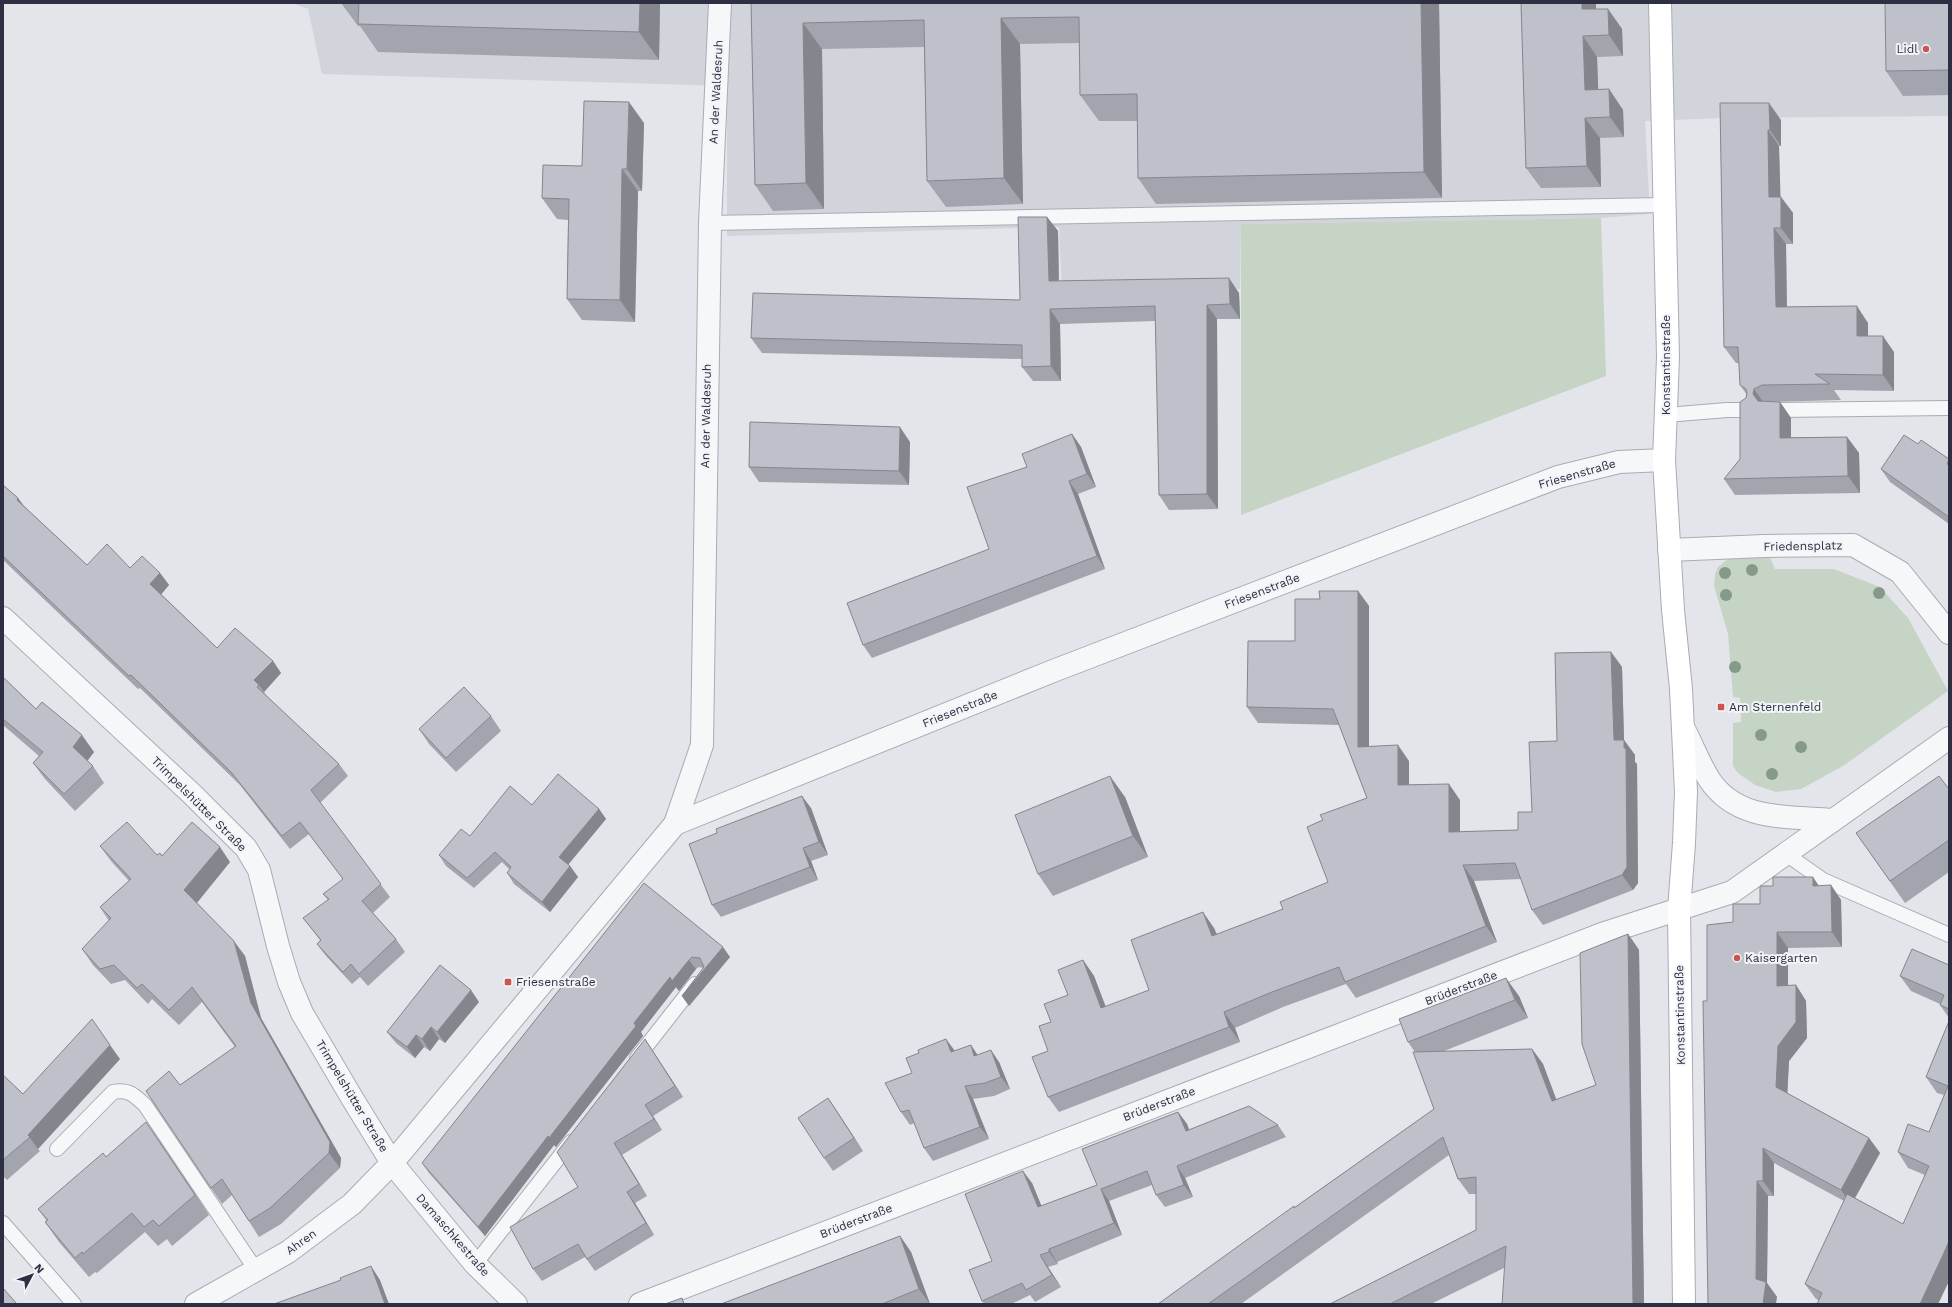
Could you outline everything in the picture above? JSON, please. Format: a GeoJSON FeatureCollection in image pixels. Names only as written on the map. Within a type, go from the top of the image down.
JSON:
{"type":"FeatureCollection","features":[{"type":"Feature","properties":{"kind":"street","name":"An der Waldesruh"},"geometry":{"type":"LineString","coordinates":[[675,824],[702,745],[710,223],[720,3]]}},
{"type":"Feature","properties":{"kind":"street","name":"Konstantinstraße"},"geometry":{"type":"LineString","coordinates":[[1660,3],[1668,357],[1664,460],[1669,550],[1683,727],[1686,809],[1679,910],[1684,1304]]}},
{"type":"Feature","properties":{"kind":"street","name":"Friesenstraße"},"geometry":{"type":"LineString","coordinates":[[392,1163],[675,824],[1053,671],[1558,477],[1619,462],[1664,460]]}},
{"type":"Feature","properties":{"kind":"street","name":"Friedensplatz"},"geometry":{"type":"LineString","coordinates":[[1669,550],[1764,546],[1853,545],[1900,572],[1949,633]]}},
{"type":"Feature","properties":{"kind":"street","name":"Trimpelshütter Straße"},"geometry":{"type":"LineString","coordinates":[[3,618],[193,795],[246,848],[259,870],[278,946],[289,982],[302,1013],[392,1163]]}},
{"type":"Feature","properties":{"kind":"street","name":"Konstantinstraße"},"geometry":{"type":"LineString","coordinates":[[1683,727],[1709,779],[1720,793],[1734,804],[1760,814],[1833,820]]}},
{"type":"Feature","properties":{"kind":"street"},"geometry":{"type":"LineString","coordinates":[[1679,910],[1732,892],[1949,738]]}},
{"type":"Feature","properties":{"kind":"street","name":"Brüderstraße"},"geometry":{"type":"LineString","coordinates":[[640,1304],[1595,937],[1634,923],[1679,910]]}},
{"type":"Feature","properties":{"kind":"street","name":"Damaschkestraße"},"geometry":{"type":"LineString","coordinates":[[392,1163],[475,1264],[516,1304]]}},
{"type":"Feature","properties":{"kind":"street","name":"Ahren"},"geometry":{"type":"LineString","coordinates":[[196,1304],[288,1252],[352,1204],[392,1163]]}},
{"type":"Feature","properties":{"kind":"lane"},"geometry":{"type":"LineString","coordinates":[[710,223],[1664,205]]}},
{"type":"Feature","properties":{"kind":"lane"},"geometry":{"type":"LineString","coordinates":[[1773,410],[1949,408]]}},
{"type":"Feature","properties":{"kind":"lane"},"geometry":{"type":"LineString","coordinates":[[1666,415],[1727,410],[1750,410]]}},
{"type":"Feature","properties":{"kind":"lane"},"geometry":{"type":"LineString","coordinates":[[1786,854],[1824,880],[1949,935]]}},
{"type":"Feature","properties":{"kind":"lane"},"geometry":{"type":"LineString","coordinates":[[628,1069],[702,975]]}},
{"type":"Feature","properties":{"kind":"lane"},"geometry":{"type":"LineString","coordinates":[[57,1149],[113,1092],[123,1090],[133,1094],[145,1106],[256,1270]]}},
{"type":"Feature","properties":{"kind":"lane"},"geometry":{"type":"LineString","coordinates":[[475,1264],[579,1132]]}},
{"type":"Feature","properties":{"kind":"lane"},"geometry":{"type":"LineString","coordinates":[[3,1223],[74,1304]]}},
{"type":"Feature","properties":{"kind":"shaded area"},"geometry":{"type":"Polygon","coordinates":[[[292,3],[1949,3],[1949,116],[1725,118],[1645,121],[1650,214],[1601,218],[1241,224],[1240,289],[1062,293],[1059,227],[727,236],[727,86],[322,74],[308,9],[292,3]]]}},
{"type":"Feature","properties":{"kind":"green space"},"geometry":{"type":"Polygon","coordinates":[[[1601,218],[1606,376],[1241,515],[1241,224],[1601,218]]]}},
{"type":"Feature","properties":{"kind":"green space"},"geometry":{"type":"Polygon","coordinates":[[[1768,553],[1775,569],[1834,569],[1880,587],[1908,618],[1948,691],[1843,766],[1801,789],[1776,792],[1755,785],[1738,773],[1733,766],[1733,723],[1741,722],[1740,698],[1733,697],[1728,634],[1714,586],[1715,574],[1718,567],[1728,559],[1768,553]]]}},
{"type":"Feature","properties":{"kind":"building"},"geometry":{"type":"Polygon","coordinates":[[[359,3],[640,3],[639,32],[358,24],[359,3]]]}},
{"type":"Feature","properties":{"kind":"building"},"geometry":{"type":"Polygon","coordinates":[[[751,3],[1421,3],[1424,172],[1138,178],[1137,94],[1080,95],[1079,17],[1001,18],[1004,178],[927,181],[924,20],[803,23],[806,183],[755,185],[751,3]]]}},
{"type":"Feature","properties":{"kind":"building"},"geometry":{"type":"Polygon","coordinates":[[[1521,3],[1582,3],[1582,9],[1608,9],[1609,35],[1583,36],[1585,90],[1609,89],[1610,117],[1585,118],[1587,166],[1526,168],[1521,3]]]}},
{"type":"Feature","properties":{"kind":"building","name":"Lidl"},"geometry":{"type":"Polygon","coordinates":[[[1885,3],[1949,3],[1949,70],[1886,71],[1885,3]]]}},
{"type":"Feature","properties":{"kind":"building"},"geometry":{"type":"Polygon","coordinates":[[[584,101],[629,102],[627,169],[622,169],[620,300],[567,299],[569,199],[542,198],[543,165],[582,166],[584,101]]]}},
{"type":"Feature","properties":{"kind":"building"},"geometry":{"type":"Polygon","coordinates":[[[1720,103],[1769,103],[1769,197],[1781,197],[1781,228],[1774,228],[1776,307],[1857,306],[1857,336],[1883,336],[1883,375],[1815,374],[1830,384],[1762,385],[1754,389],[1753,394],[1758,401],[1780,402],[1780,438],[1847,437],[1848,476],[1724,479],[1740,459],[1740,402],[1746,398],[1747,393],[1746,389],[1740,385],[1738,347],[1724,347],[1720,103]]]}},
{"type":"Feature","properties":{"kind":"building"},"geometry":{"type":"Polygon","coordinates":[[[1018,217],[1047,217],[1049,281],[1229,278],[1230,304],[1207,305],[1207,494],[1159,495],[1155,306],[1050,309],[1051,366],[1022,367],[1022,345],[751,338],[753,293],[1020,300],[1018,217]]]}},
{"type":"Feature","properties":{"kind":"building"},"geometry":{"type":"Polygon","coordinates":[[[750,422],[900,427],[899,471],[749,467],[750,422]]]}},
{"type":"Feature","properties":{"kind":"building"},"geometry":{"type":"Polygon","coordinates":[[[1072,434],[1087,474],[1069,481],[1097,556],[863,645],[847,603],[989,549],[967,487],[1027,467],[1022,454],[1072,434]]]}},
{"type":"Feature","properties":{"kind":"building"},"geometry":{"type":"Polygon","coordinates":[[[1904,435],[1918,444],[1921,440],[1949,459],[1947,464],[1949,465],[1949,517],[1881,469],[1904,435]]]}},
{"type":"Feature","properties":{"kind":"building"},"geometry":{"type":"Polygon","coordinates":[[[3,485],[18,498],[17,500],[87,565],[107,544],[130,568],[142,556],[160,573],[150,584],[217,648],[235,628],[273,661],[254,680],[259,685],[257,687],[339,764],[311,790],[381,884],[362,901],[396,939],[359,974],[351,964],[343,972],[317,944],[321,940],[303,918],[329,899],[323,894],[343,879],[300,822],[282,836],[231,772],[131,675],[129,676],[3,556],[3,485]]]}},
{"type":"Feature","properties":{"kind":"building"},"geometry":{"type":"Polygon","coordinates":[[[1319,591],[1358,591],[1358,747],[1398,745],[1398,785],[1449,784],[1449,832],[1518,830],[1518,812],[1532,812],[1529,742],[1557,741],[1555,653],[1611,652],[1614,740],[1624,740],[1624,748],[1626,748],[1627,867],[1622,875],[1532,910],[1515,863],[1463,865],[1486,926],[1345,982],[1339,967],[1272,992],[1224,1012],[1229,1027],[1048,1097],[1032,1057],[1048,1051],[1039,1026],[1051,1022],[1044,1004],[1068,995],[1058,970],[1083,960],[1101,1008],[1149,990],[1131,940],[1203,912],[1212,936],[1283,909],[1280,902],[1328,882],[1307,827],[1323,820],[1320,815],[1367,798],[1333,709],[1247,707],[1248,641],[1295,641],[1295,599],[1320,599],[1319,591]]]}},
{"type":"Feature","properties":{"kind":"building"},"geometry":{"type":"Polygon","coordinates":[[[3,677],[36,709],[42,702],[82,735],[73,747],[93,766],[64,794],[33,763],[43,752],[3,719],[3,677]]]}},
{"type":"Feature","properties":{"kind":"building"},"geometry":{"type":"Polygon","coordinates":[[[464,687],[491,716],[446,758],[419,729],[464,687]]]}},
{"type":"Feature","properties":{"kind":"building"},"geometry":{"type":"Polygon","coordinates":[[[558,774],[599,809],[559,857],[570,866],[542,902],[507,873],[511,867],[495,852],[467,878],[439,855],[461,829],[470,836],[510,786],[532,805],[558,774]]]}},
{"type":"Feature","properties":{"kind":"building"},"geometry":{"type":"Polygon","coordinates":[[[1110,776],[1133,836],[1038,874],[1015,815],[1110,776]]]}},
{"type":"Feature","properties":{"kind":"building"},"geometry":{"type":"Polygon","coordinates":[[[1939,776],[1949,789],[1949,840],[1890,881],[1856,833],[1939,776]]]}},
{"type":"Feature","properties":{"kind":"building"},"geometry":{"type":"Polygon","coordinates":[[[802,796],[819,842],[803,848],[810,867],[712,905],[689,844],[717,833],[716,829],[802,796]]]}},
{"type":"Feature","properties":{"kind":"building"},"geometry":{"type":"Polygon","coordinates":[[[127,822],[157,855],[160,853],[162,856],[192,822],[220,847],[184,890],[234,941],[251,1003],[330,1142],[329,1153],[270,1208],[249,1221],[222,1179],[211,1188],[146,1091],[169,1071],[180,1085],[236,1046],[192,987],[169,1010],[142,984],[137,988],[114,965],[100,969],[82,949],[111,918],[100,907],[131,879],[100,846],[127,822]]]}},
{"type":"Feature","properties":{"kind":"building"},"geometry":{"type":"Polygon","coordinates":[[[1773,877],[1813,877],[1813,886],[1831,885],[1832,932],[1777,932],[1777,986],[1796,985],[1796,1022],[1778,1046],[1776,1087],[1869,1138],[1841,1190],[1763,1148],[1763,1181],[1757,1181],[1756,1279],[1766,1282],[1763,1304],[1708,1304],[1703,1001],[1707,1001],[1707,925],[1733,922],[1733,904],[1760,904],[1760,886],[1773,886],[1773,877]]]}},
{"type":"Feature","properties":{"kind":"building"},"geometry":{"type":"Polygon","coordinates":[[[644,883],[723,947],[682,996],[704,967],[700,958],[692,957],[672,981],[670,977],[634,1023],[636,1026],[549,1138],[548,1136],[478,1227],[422,1163],[644,883]]]}},
{"type":"Feature","properties":{"kind":"building"},"geometry":{"type":"Polygon","coordinates":[[[1628,934],[1633,1304],[1502,1304],[1506,1246],[1390,1304],[1330,1304],[1476,1230],[1476,1177],[1458,1179],[1443,1137],[1208,1304],[1158,1304],[1294,1206],[1294,1208],[1434,1109],[1413,1052],[1532,1049],[1552,1101],[1596,1085],[1582,1044],[1580,953],[1628,934]]]}},
{"type":"Feature","properties":{"kind":"building"},"geometry":{"type":"Polygon","coordinates":[[[1912,949],[1949,965],[1949,1009],[1940,1005],[1944,995],[1900,976],[1912,949]]]}},
{"type":"Feature","properties":{"kind":"building"},"geometry":{"type":"Polygon","coordinates":[[[440,965],[471,990],[437,1032],[431,1027],[422,1039],[416,1035],[407,1047],[387,1032],[440,965]]]}},
{"type":"Feature","properties":{"kind":"building"},"geometry":{"type":"Polygon","coordinates":[[[1506,978],[1515,1000],[1408,1042],[1399,1019],[1506,978]]]}},
{"type":"Feature","properties":{"kind":"building"},"geometry":{"type":"Polygon","coordinates":[[[92,1019],[110,1045],[28,1135],[30,1137],[3,1160],[3,1075],[23,1094],[92,1019]]]}},
{"type":"Feature","properties":{"kind":"building"},"geometry":{"type":"Polygon","coordinates":[[[1949,1021],[1949,1241],[1943,1255],[1920,1304],[1817,1304],[1822,1293],[1805,1284],[1847,1194],[1903,1224],[1929,1166],[1898,1152],[1908,1124],[1929,1132],[1948,1086],[1926,1077],[1949,1021]]]}},
{"type":"Feature","properties":{"kind":"building"},"geometry":{"type":"Polygon","coordinates":[[[645,1039],[675,1086],[645,1105],[654,1119],[614,1143],[639,1184],[627,1192],[646,1223],[587,1259],[578,1244],[533,1269],[510,1227],[578,1187],[557,1152],[645,1039]]]}},
{"type":"Feature","properties":{"kind":"building"},"geometry":{"type":"Polygon","coordinates":[[[946,1039],[951,1052],[971,1045],[974,1056],[991,1050],[1001,1077],[985,1083],[965,1086],[980,1127],[924,1148],[909,1110],[901,1112],[885,1083],[912,1073],[906,1058],[919,1053],[918,1050],[946,1039]]]}},
{"type":"Feature","properties":{"kind":"building"},"geometry":{"type":"Polygon","coordinates":[[[828,1098],[854,1138],[824,1158],[798,1118],[828,1098]]]}},
{"type":"Feature","properties":{"kind":"building"},"geometry":{"type":"Polygon","coordinates":[[[1249,1106],[1278,1125],[1177,1166],[1184,1185],[1156,1195],[1147,1171],[1101,1189],[1114,1223],[1049,1249],[1049,1252],[1040,1255],[1052,1275],[1026,1290],[1022,1283],[982,1301],[969,1270],[992,1261],[965,1194],[1023,1171],[1038,1207],[1097,1185],[1082,1149],[1178,1112],[1186,1131],[1249,1106]]]}},
{"type":"Feature","properties":{"kind":"building"},"geometry":{"type":"Polygon","coordinates":[[[146,1122],[195,1195],[159,1226],[153,1220],[144,1227],[132,1213],[83,1254],[82,1252],[75,1258],[45,1222],[48,1220],[38,1209],[103,1153],[106,1157],[146,1122]]]}},
{"type":"Feature","properties":{"kind":"building"},"geometry":{"type":"Polygon","coordinates":[[[900,1236],[919,1289],[882,1304],[721,1304],[900,1236]]]}},
{"type":"Feature","properties":{"kind":"building"},"geometry":{"type":"Polygon","coordinates":[[[371,1266],[385,1304],[274,1304],[341,1280],[340,1278],[371,1266]]]}},
{"type":"Feature","properties":{"kind":"building"},"geometry":{"type":"Polygon","coordinates":[[[3,1288],[17,1304],[3,1304],[3,1288]]]}},
{"type":"Feature","properties":{"kind":"building"},"geometry":{"type":"Polygon","coordinates":[[[682,1298],[684,1304],[665,1304],[682,1298]]]}},
{"type":"Feature","properties":{"kind":"place","name":"Lidl"},"geometry":{"type":"Point","coordinates":[1926,49]}},
{"type":"Feature","properties":{"kind":"place","name":"Am Sternenfeld"},"geometry":{"type":"Point","coordinates":[1721,707]}},
{"type":"Feature","properties":{"kind":"place","name":"Kaisergarten"},"geometry":{"type":"Point","coordinates":[1737,958]}},
{"type":"Feature","properties":{"kind":"place","name":"Friesenstraße"},"geometry":{"type":"Point","coordinates":[508,982]}}]}
